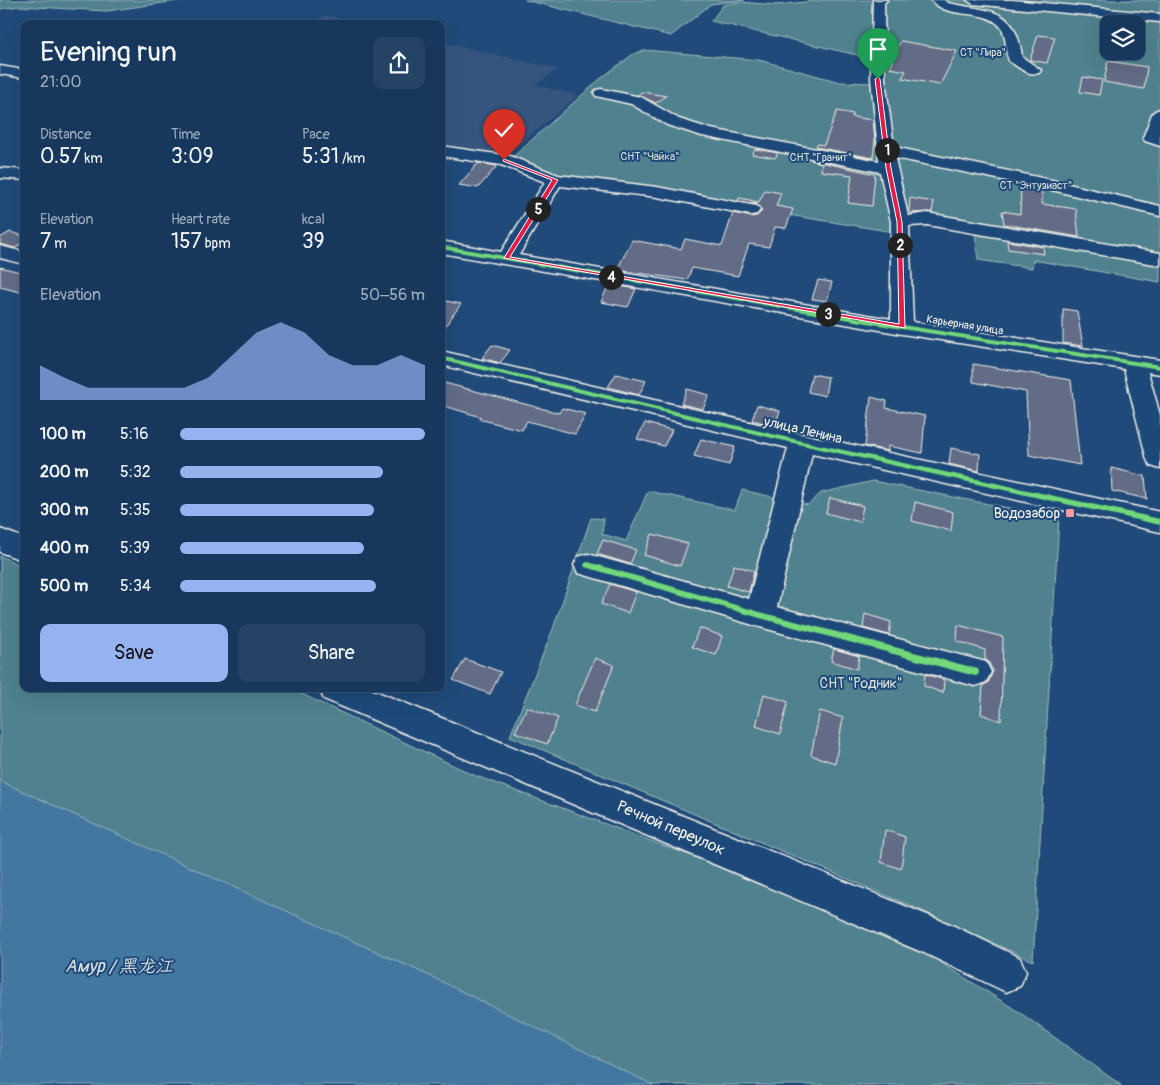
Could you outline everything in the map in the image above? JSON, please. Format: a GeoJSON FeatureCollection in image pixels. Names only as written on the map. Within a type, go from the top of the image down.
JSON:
{"type":"FeatureCollection","features":[{"type":"Feature","properties":{"kind":"street"},"geometry":{"type":"LineString","coordinates":[[881,0],[878,2],[878,79],[888,160],[900,222],[902,327]]}},
{"type":"Feature","properties":{"kind":"street"},"geometry":{"type":"LineString","coordinates":[[937,0],[944,6],[998,17],[1011,30],[1015,58],[1034,70]]}},
{"type":"Feature","properties":{"kind":"street"},"geometry":{"type":"LineString","coordinates":[[973,0],[1160,18]]}},
{"type":"Feature","properties":{"kind":"street"},"geometry":{"type":"LineString","coordinates":[[1076,10],[1086,17],[1083,22]]}},
{"type":"Feature","properties":{"kind":"street"},"geometry":{"type":"LineString","coordinates":[[0,70],[20,73]]}},
{"type":"Feature","properties":{"kind":"street"},"geometry":{"type":"LineString","coordinates":[[601,93],[636,100],[673,122],[708,133],[1056,186],[1160,211]]}},
{"type":"Feature","properties":{"kind":"street"},"geometry":{"type":"LineString","coordinates":[[1160,114],[1151,138],[1160,141]]}},
{"type":"Feature","properties":{"kind":"street"},"geometry":{"type":"LineString","coordinates":[[445,152],[504,160],[555,180],[657,192],[751,210]]}},
{"type":"Feature","properties":{"kind":"street"},"geometry":{"type":"LineString","coordinates":[[0,173],[20,175]]}},
{"type":"Feature","properties":{"kind":"street"},"geometry":{"type":"LineString","coordinates":[[506,258],[555,180]]}},
{"type":"Feature","properties":{"kind":"street"},"geometry":{"type":"LineString","coordinates":[[900,222],[927,219],[1160,259]]}},
{"type":"Feature","properties":{"kind":"street","name":"Карьерная улица"},"geometry":{"type":"LineString","coordinates":[[445,248],[902,327],[1160,368]]}},
{"type":"Feature","properties":{"kind":"street"},"geometry":{"type":"LineString","coordinates":[[0,252],[20,257]]}},
{"type":"Feature","properties":{"kind":"street","name":"улица Ленина"},"geometry":{"type":"LineString","coordinates":[[445,359],[802,443],[1160,522]]}},
{"type":"Feature","properties":{"kind":"street"},"geometry":{"type":"LineString","coordinates":[[1134,364],[1160,460]]}},
{"type":"Feature","properties":{"kind":"street"},"geometry":{"type":"LineString","coordinates":[[760,615],[802,443]]}},
{"type":"Feature","properties":{"kind":"street"},"geometry":{"type":"LineString","coordinates":[[0,540],[20,548]]}},
{"type":"Feature","properties":{"kind":"street"},"geometry":{"type":"LineString","coordinates":[[588,565],[760,615],[975,672]]}},
{"type":"Feature","properties":{"kind":"street","name":"Речной переулок"},"geometry":{"type":"LineString","coordinates":[[342,692],[929,935],[1006,972]]}},
{"type":"Feature","properties":{"kind":"shaded area"},"geometry":{"type":"Polygon","coordinates":[[[326,15],[347,20],[315,20],[326,15]]]}},
{"type":"Feature","properties":{"kind":"shaded area"},"geometry":{"type":"Polygon","coordinates":[[[445,43],[558,69],[535,85],[579,95],[504,157],[445,149],[445,43]]]}},
{"type":"Feature","properties":{"kind":"green space"},"geometry":{"type":"Polygon","coordinates":[[[0,0],[184,0],[107,11],[19,6],[0,9],[0,0]]]}},
{"type":"Feature","properties":{"kind":"green space"},"geometry":{"type":"Polygon","coordinates":[[[525,0],[745,0],[711,4],[671,36],[525,0]]]}},
{"type":"Feature","properties":{"kind":"green space"},"geometry":{"type":"Polygon","coordinates":[[[825,0],[1160,0],[1160,282],[1033,260],[1032,268],[978,260],[975,232],[927,223],[913,224],[894,232],[764,211],[755,213],[655,195],[562,185],[506,163],[600,79],[632,55],[644,50],[759,60],[840,82],[872,83],[869,64],[857,55],[711,21],[723,5],[740,2],[776,5],[825,0]]]}},
{"type":"Feature","properties":{"kind":"green space","name":"СНТ \"Родник\""},"geometry":{"type":"Polygon","coordinates":[[[873,481],[1059,518],[1033,961],[909,905],[510,736],[553,629],[591,518],[604,519],[602,534],[626,541],[648,491],[735,510],[742,490],[808,505],[821,493],[873,481]]]}},
{"type":"Feature","properties":{"kind":"green space"},"geometry":{"type":"Polygon","coordinates":[[[0,556],[20,565],[20,692],[297,692],[476,776],[888,929],[1019,1012],[1121,1085],[653,1085],[432,977],[0,781],[0,556]]]}},
{"type":"Feature","properties":{"kind":"water","name":"Амур / 黑龙江"},"geometry":{"type":"Polygon","coordinates":[[[0,781],[432,977],[653,1085],[0,1085],[0,781]]]}},
{"type":"Feature","properties":{"kind":"building"},"geometry":{"type":"Polygon","coordinates":[[[1038,35],[1055,37],[1047,63],[1030,60],[1038,35]]]}},
{"type":"Feature","properties":{"kind":"building"},"geometry":{"type":"Polygon","coordinates":[[[901,41],[957,51],[940,85],[902,78],[906,71],[890,68],[894,60],[890,60],[901,41]]]}},
{"type":"Feature","properties":{"kind":"building"},"geometry":{"type":"Polygon","coordinates":[[[1108,61],[1147,67],[1144,89],[1104,82],[1108,61]]]}},
{"type":"Feature","properties":{"kind":"building"},"geometry":{"type":"Polygon","coordinates":[[[1083,77],[1102,80],[1099,95],[1080,92],[1083,77]]]}},
{"type":"Feature","properties":{"kind":"building"},"geometry":{"type":"Polygon","coordinates":[[[641,92],[666,96],[656,103],[638,95],[641,92]]]}},
{"type":"Feature","properties":{"kind":"building"},"geometry":{"type":"Polygon","coordinates":[[[837,111],[853,114],[852,117],[873,120],[875,140],[873,158],[816,147],[817,144],[824,145],[837,111]]]}},
{"type":"Feature","properties":{"kind":"building"},"geometry":{"type":"Polygon","coordinates":[[[755,149],[778,153],[775,158],[752,154],[755,149]]]}},
{"type":"Feature","properties":{"kind":"building"},"geometry":{"type":"Polygon","coordinates":[[[811,160],[875,174],[872,206],[848,203],[852,175],[821,171],[822,163],[811,160]]]}},
{"type":"Feature","properties":{"kind":"building"},"geometry":{"type":"Polygon","coordinates":[[[478,163],[497,166],[478,188],[459,185],[478,163]]]}},
{"type":"Feature","properties":{"kind":"building"},"geometry":{"type":"Polygon","coordinates":[[[1021,186],[1042,190],[1042,204],[1076,209],[1079,237],[1004,224],[1002,211],[1020,214],[1021,186]]]}},
{"type":"Feature","properties":{"kind":"building"},"geometry":{"type":"Polygon","coordinates":[[[765,190],[781,193],[776,206],[793,209],[786,228],[775,227],[769,247],[749,244],[738,276],[692,268],[687,280],[617,270],[632,240],[681,249],[685,239],[722,246],[733,213],[751,217],[757,216],[762,211],[757,204],[738,201],[739,198],[759,202],[765,190]]]}},
{"type":"Feature","properties":{"kind":"building"},"geometry":{"type":"Polygon","coordinates":[[[910,198],[934,202],[932,212],[909,213],[910,198]]]}},
{"type":"Feature","properties":{"kind":"building"},"geometry":{"type":"Polygon","coordinates":[[[10,232],[20,235],[20,245],[15,248],[0,244],[0,238],[10,232]]]}},
{"type":"Feature","properties":{"kind":"building"},"geometry":{"type":"Polygon","coordinates":[[[1007,241],[1043,247],[1044,254],[1008,249],[1007,241]]]}},
{"type":"Feature","properties":{"kind":"building"},"geometry":{"type":"Polygon","coordinates":[[[0,267],[20,272],[20,292],[0,287],[0,267]]]}},
{"type":"Feature","properties":{"kind":"building"},"geometry":{"type":"Polygon","coordinates":[[[818,280],[832,282],[827,301],[812,299],[818,280]]]}},
{"type":"Feature","properties":{"kind":"building"},"geometry":{"type":"Polygon","coordinates":[[[609,284],[636,289],[628,307],[601,302],[609,284]]]}},
{"type":"Feature","properties":{"kind":"building"},"geometry":{"type":"Polygon","coordinates":[[[445,301],[461,304],[445,326],[445,301]]]}},
{"type":"Feature","properties":{"kind":"building"},"geometry":{"type":"Polygon","coordinates":[[[1063,309],[1077,311],[1083,346],[1063,343],[1063,309]]]}},
{"type":"Feature","properties":{"kind":"building"},"geometry":{"type":"Polygon","coordinates":[[[492,345],[510,350],[500,363],[482,358],[492,345]]]}},
{"type":"Feature","properties":{"kind":"building"},"geometry":{"type":"Polygon","coordinates":[[[973,364],[1071,380],[1080,465],[1029,455],[1026,392],[973,382],[973,364]]]}},
{"type":"Feature","properties":{"kind":"building"},"geometry":{"type":"Polygon","coordinates":[[[616,374],[646,381],[639,395],[608,387],[616,374]]]}},
{"type":"Feature","properties":{"kind":"building"},"geometry":{"type":"Polygon","coordinates":[[[812,374],[828,377],[825,396],[808,392],[812,374]]]}},
{"type":"Feature","properties":{"kind":"building"},"geometry":{"type":"Polygon","coordinates":[[[445,383],[559,413],[562,408],[586,414],[575,434],[527,421],[522,430],[479,419],[481,417],[445,406],[445,383]]]}},
{"type":"Feature","properties":{"kind":"building"},"geometry":{"type":"Polygon","coordinates":[[[687,389],[709,395],[703,409],[681,404],[687,389]]]}},
{"type":"Feature","properties":{"kind":"building"},"geometry":{"type":"Polygon","coordinates":[[[871,397],[887,401],[886,408],[925,416],[922,453],[888,446],[888,451],[865,446],[871,397]]]}},
{"type":"Feature","properties":{"kind":"building"},"geometry":{"type":"Polygon","coordinates":[[[757,405],[780,411],[775,426],[752,420],[757,405]]]}},
{"type":"Feature","properties":{"kind":"building"},"geometry":{"type":"Polygon","coordinates":[[[645,423],[672,430],[664,446],[637,439],[645,423]]]}},
{"type":"Feature","properties":{"kind":"building"},"geometry":{"type":"Polygon","coordinates":[[[701,439],[735,447],[729,465],[694,456],[701,439]]]}},
{"type":"Feature","properties":{"kind":"building"},"geometry":{"type":"Polygon","coordinates":[[[951,448],[980,454],[979,471],[949,464],[951,448]]]}},
{"type":"Feature","properties":{"kind":"building"},"geometry":{"type":"Polygon","coordinates":[[[1111,468],[1145,476],[1147,499],[1112,491],[1111,468]]]}},
{"type":"Feature","properties":{"kind":"building"},"geometry":{"type":"Polygon","coordinates":[[[830,498],[863,506],[860,522],[826,513],[830,498]]]}},
{"type":"Feature","properties":{"kind":"building"},"geometry":{"type":"Polygon","coordinates":[[[915,502],[953,512],[951,531],[912,521],[915,502]]]}},
{"type":"Feature","properties":{"kind":"building"},"geometry":{"type":"Polygon","coordinates":[[[652,534],[688,544],[680,566],[644,555],[652,534]]]}},
{"type":"Feature","properties":{"kind":"building"},"geometry":{"type":"Polygon","coordinates":[[[603,540],[636,550],[630,564],[597,554],[603,540]]]}},
{"type":"Feature","properties":{"kind":"building"},"geometry":{"type":"Polygon","coordinates":[[[734,565],[754,571],[749,592],[727,586],[734,565]]]}},
{"type":"Feature","properties":{"kind":"building"},"geometry":{"type":"Polygon","coordinates":[[[610,584],[636,592],[628,613],[601,604],[610,584]]]}},
{"type":"Feature","properties":{"kind":"building"},"geometry":{"type":"Polygon","coordinates":[[[865,614],[891,622],[889,635],[863,628],[865,614]]]}},
{"type":"Feature","properties":{"kind":"building"},"geometry":{"type":"Polygon","coordinates":[[[958,625],[1003,637],[1001,721],[981,714],[983,685],[988,683],[993,671],[988,661],[985,660],[985,650],[957,641],[958,625]]]}},
{"type":"Feature","properties":{"kind":"building"},"geometry":{"type":"Polygon","coordinates":[[[699,628],[722,636],[716,655],[692,647],[699,628]]]}},
{"type":"Feature","properties":{"kind":"building"},"geometry":{"type":"Polygon","coordinates":[[[834,649],[859,656],[857,669],[831,661],[834,649]]]}},
{"type":"Feature","properties":{"kind":"building"},"geometry":{"type":"Polygon","coordinates":[[[595,658],[614,665],[595,712],[575,705],[595,658]]]}},
{"type":"Feature","properties":{"kind":"building"},"geometry":{"type":"Polygon","coordinates":[[[465,659],[501,672],[490,694],[453,680],[465,659]]]}},
{"type":"Feature","properties":{"kind":"building"},"geometry":{"type":"Polygon","coordinates":[[[925,674],[944,680],[943,693],[924,686],[925,674]]]}},
{"type":"Feature","properties":{"kind":"building"},"geometry":{"type":"Polygon","coordinates":[[[764,694],[788,702],[780,734],[756,726],[764,694]]]}},
{"type":"Feature","properties":{"kind":"building"},"geometry":{"type":"Polygon","coordinates":[[[527,707],[558,718],[547,744],[515,732],[527,707]]]}},
{"type":"Feature","properties":{"kind":"building"},"geometry":{"type":"Polygon","coordinates":[[[820,711],[843,718],[835,763],[811,755],[820,711]]]}},
{"type":"Feature","properties":{"kind":"building"},"geometry":{"type":"Polygon","coordinates":[[[885,830],[905,837],[901,869],[881,862],[885,830]]]}},
{"type":"Feature","properties":{"kind":"cycle path"},"geometry":{"type":"LineString","coordinates":[[445,248],[902,327],[1160,367]]}},
{"type":"Feature","properties":{"kind":"cycle path"},"geometry":{"type":"LineString","coordinates":[[445,359],[802,443],[1160,522]]}},
{"type":"Feature","properties":{"kind":"cycle path"},"geometry":{"type":"LineString","coordinates":[[588,565],[760,615],[975,672]]}},
{"type":"Feature","properties":{"kind":"place","name":"Водозабор"},"geometry":{"type":"Point","coordinates":[1070,513]}},
{"type":"Feature","properties":{"kind":"route"},"geometry":{"type":"LineString","coordinates":[[504,160],[555,180],[506,258],[902,327],[900,222],[888,168],[888,151],[878,79]]}},
{"type":"Feature","properties":{"kind":"park label","name":"СТ \"Лира\""},"geometry":{"type":"Point","coordinates":[983,52]}},
{"type":"Feature","properties":{"kind":"park label","name":"СНТ \"Чайка\""},"geometry":{"type":"Point","coordinates":[650,156]}},
{"type":"Feature","properties":{"kind":"park label","name":"СНТ \"Гранит\""},"geometry":{"type":"Point","coordinates":[821,157]}},
{"type":"Feature","properties":{"kind":"park label","name":"СТ \"Энтузиаст\""},"geometry":{"type":"Point","coordinates":[1036,185]}}]}
